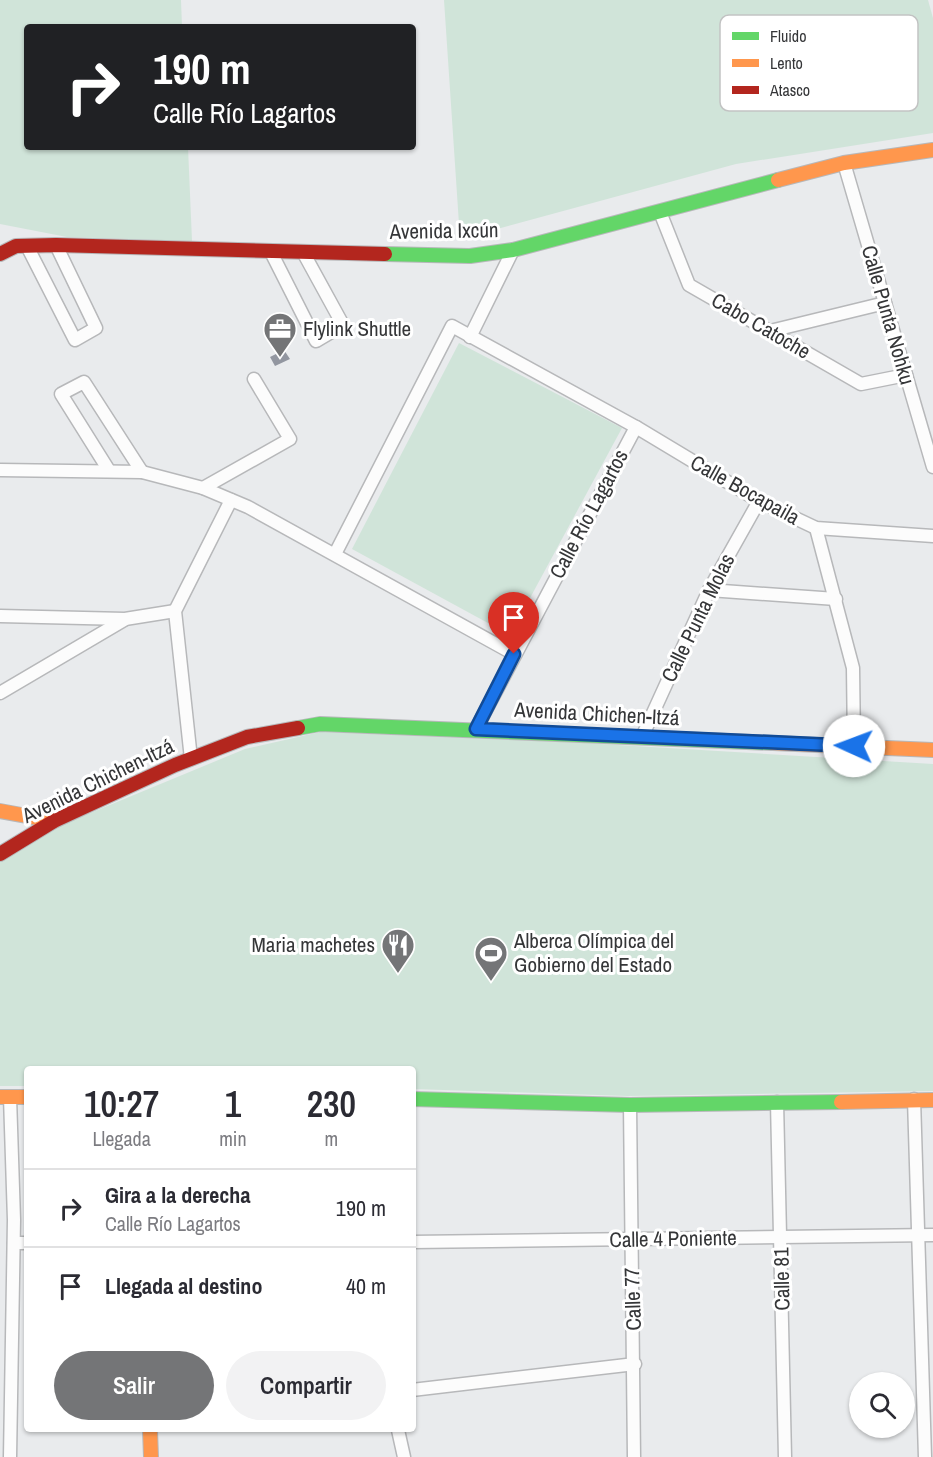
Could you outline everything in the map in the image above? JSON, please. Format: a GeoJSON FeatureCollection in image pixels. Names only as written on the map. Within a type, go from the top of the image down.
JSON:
{"type":"FeatureCollection","features":[{"type":"Feature","properties":{"kind":"main road","name":"Avenida Ixcún"},"geometry":{"type":"LineString","coordinates":[[0,241],[22,246],[56,244],[470,256],[513,250],[843,163],[933,150]]}},
{"type":"Feature","properties":{"kind":"main road","name":"Avenida Ixcún"},"geometry":{"type":"LineString","coordinates":[[0,254],[22,246]]}},
{"type":"Feature","properties":{"kind":"main road","name":"Avenida Chichen-Itzá"},"geometry":{"type":"LineString","coordinates":[[0,854],[54,821],[191,759],[247,737],[320,724],[933,750]]}},
{"type":"Feature","properties":{"kind":"main road"},"geometry":{"type":"LineString","coordinates":[[0,811],[54,821]]}},
{"type":"Feature","properties":{"kind":"main road"},"geometry":{"type":"LineString","coordinates":[[5,1097],[24,1097]]}},
{"type":"Feature","properties":{"kind":"main road"},"geometry":{"type":"LineString","coordinates":[[416,1099],[630,1105],[933,1100]]}},
{"type":"Feature","properties":{"kind":"main road"},"geometry":{"type":"LineString","coordinates":[[150,1432],[151,1457]]}},
{"type":"Feature","properties":{"kind":"street","name":"Calle Punta Nohku"},"geometry":{"type":"LineString","coordinates":[[843,163],[933,467]]}},
{"type":"Feature","properties":{"kind":"street","name":"Cabo Catoche"},"geometry":{"type":"LineString","coordinates":[[660,212],[689,285],[861,384],[906,375]]}},
{"type":"Feature","properties":{"kind":"street"},"geometry":{"type":"LineString","coordinates":[[22,246],[75,340],[96,328],[56,244]]}},
{"type":"Feature","properties":{"kind":"street"},"geometry":{"type":"LineString","coordinates":[[470,336],[513,250]]}},
{"type":"Feature","properties":{"kind":"street"},"geometry":{"type":"LineString","coordinates":[[272,252],[316,341],[343,326],[303,252]]}},
{"type":"Feature","properties":{"kind":"street"},"geometry":{"type":"LineString","coordinates":[[770,331],[885,303]]}},
{"type":"Feature","properties":{"kind":"street","name":"Calle Bocapaila"},"geometry":{"type":"LineString","coordinates":[[335,554],[452,326],[636,427],[759,501],[816,528],[933,536]]}},
{"type":"Feature","properties":{"kind":"street"},"geometry":{"type":"LineString","coordinates":[[203,488],[290,439],[254,379]]}},
{"type":"Feature","properties":{"kind":"street"},"geometry":{"type":"LineString","coordinates":[[108,470],[61,394],[84,382],[142,472]]}},
{"type":"Feature","properties":{"kind":"street","name":"Calle Río Lagartos"},"geometry":{"type":"LineString","coordinates":[[476,729],[636,427]]}},
{"type":"Feature","properties":{"kind":"street"},"geometry":{"type":"LineString","coordinates":[[0,470],[142,472],[203,488],[335,554],[514,654]]}},
{"type":"Feature","properties":{"kind":"street"},"geometry":{"type":"LineString","coordinates":[[191,759],[175,611],[231,500]]}},
{"type":"Feature","properties":{"kind":"street","name":"Calle Punta Molas"},"geometry":{"type":"LineString","coordinates":[[642,737],[709,590],[759,501]]}},
{"type":"Feature","properties":{"kind":"street"},"geometry":{"type":"LineString","coordinates":[[816,528],[854,668],[854,746]]}},
{"type":"Feature","properties":{"kind":"street"},"geometry":{"type":"LineString","coordinates":[[709,590],[836,599]]}},
{"type":"Feature","properties":{"kind":"street"},"geometry":{"type":"LineString","coordinates":[[0,616],[125,619],[175,611]]}},
{"type":"Feature","properties":{"kind":"street"},"geometry":{"type":"LineString","coordinates":[[0,693],[125,619]]}},
{"type":"Feature","properties":{"kind":"street"},"geometry":{"type":"LineString","coordinates":[[5,1097],[14,1220],[5,1437],[10,1457]]}},
{"type":"Feature","properties":{"kind":"street"},"geometry":{"type":"LineString","coordinates":[[914,1100],[925,1457]]}},
{"type":"Feature","properties":{"kind":"street","name":"Calle 81"},"geometry":{"type":"LineString","coordinates":[[777,1102],[785,1457]]}},
{"type":"Feature","properties":{"kind":"street","name":"Calle 77"},"geometry":{"type":"LineString","coordinates":[[630,1105],[635,1364],[634,1457]]}},
{"type":"Feature","properties":{"kind":"street"},"geometry":{"type":"LineString","coordinates":[[0,1221],[14,1220]]}},
{"type":"Feature","properties":{"kind":"street","name":"Calle 4 Poniente"},"geometry":{"type":"LineString","coordinates":[[416,1242],[933,1235]]}},
{"type":"Feature","properties":{"kind":"street"},"geometry":{"type":"LineString","coordinates":[[14,1243],[24,1244]]}},
{"type":"Feature","properties":{"kind":"street"},"geometry":{"type":"LineString","coordinates":[[416,1390],[635,1364]]}},
{"type":"Feature","properties":{"kind":"street"},"geometry":{"type":"LineString","coordinates":[[398,1432],[404,1457]]}},
{"type":"Feature","properties":{"kind":"green space"},"geometry":{"type":"Polygon","coordinates":[[[0,0],[181,0],[182,24],[24,24],[24,150],[188,150],[192,241],[67,237],[0,224],[0,0]]]}},
{"type":"Feature","properties":{"kind":"green space"},"geometry":{"type":"Polygon","coordinates":[[[444,0],[928,0],[933,18],[933,133],[736,164],[460,239],[444,0]]]}},
{"type":"Feature","properties":{"kind":"green space"},"geometry":{"type":"Polygon","coordinates":[[[459,343],[622,428],[510,635],[352,549],[459,343]]]}},
{"type":"Feature","properties":{"kind":"green space"},"geometry":{"type":"Polygon","coordinates":[[[320,732],[584,743],[933,764],[933,1091],[628,1096],[416,1089],[416,1066],[24,1066],[24,1086],[0,1086],[0,862],[59,826],[245,749],[320,732]]]}},
{"type":"Feature","properties":{"kind":"building","name":"Flylink Shuttle"},"geometry":{"type":"Polygon","coordinates":[[[284,350],[290,359],[275,366],[270,357],[284,350]]]}},
{"type":"Feature","properties":{"kind":"traffic: fast"},"geometry":{"type":"LineString","coordinates":[[385,254],[470,256],[513,250],[778,180]]}},
{"type":"Feature","properties":{"kind":"traffic: fast"},"geometry":{"type":"LineString","coordinates":[[298,728],[320,724],[773,743]]}},
{"type":"Feature","properties":{"kind":"traffic: fast"},"geometry":{"type":"LineString","coordinates":[[416,1099],[630,1105],[841,1102]]}},
{"type":"Feature","properties":{"kind":"traffic: slow"},"geometry":{"type":"LineString","coordinates":[[778,180],[844,163],[933,150]]}},
{"type":"Feature","properties":{"kind":"traffic: slow"},"geometry":{"type":"LineString","coordinates":[[773,743],[933,750]]}},
{"type":"Feature","properties":{"kind":"traffic: slow"},"geometry":{"type":"LineString","coordinates":[[0,811],[54,821]]}},
{"type":"Feature","properties":{"kind":"traffic: slow"},"geometry":{"type":"LineString","coordinates":[[0,1097],[24,1097]]}},
{"type":"Feature","properties":{"kind":"traffic: slow"},"geometry":{"type":"LineString","coordinates":[[841,1102],[933,1100]]}},
{"type":"Feature","properties":{"kind":"traffic: slow"},"geometry":{"type":"LineString","coordinates":[[150,1432],[151,1457]]}},
{"type":"Feature","properties":{"kind":"traffic: jam"},"geometry":{"type":"LineString","coordinates":[[0,254],[16,246],[56,245],[385,254]]}},
{"type":"Feature","properties":{"kind":"traffic: jam"},"geometry":{"type":"LineString","coordinates":[[0,854],[54,821],[175,765],[247,737],[298,728]]}},
{"type":"Feature","properties":{"kind":"place","name":"Flylink Shuttle"},"geometry":{"type":"Point","coordinates":[280,358]}},
{"type":"Feature","properties":{"kind":"place","name":"Maria machetes"},"geometry":{"type":"Point","coordinates":[398,974]}},
{"type":"Feature","properties":{"kind":"place","name":"Alberca Olímpica del Gobierno del Estado"},"geometry":{"type":"Point","coordinates":[491,982]}},
{"type":"Feature","properties":{"kind":"route"},"geometry":{"type":"LineString","coordinates":[[514,654],[476,729],[585,736],[854,746]]}}]}
